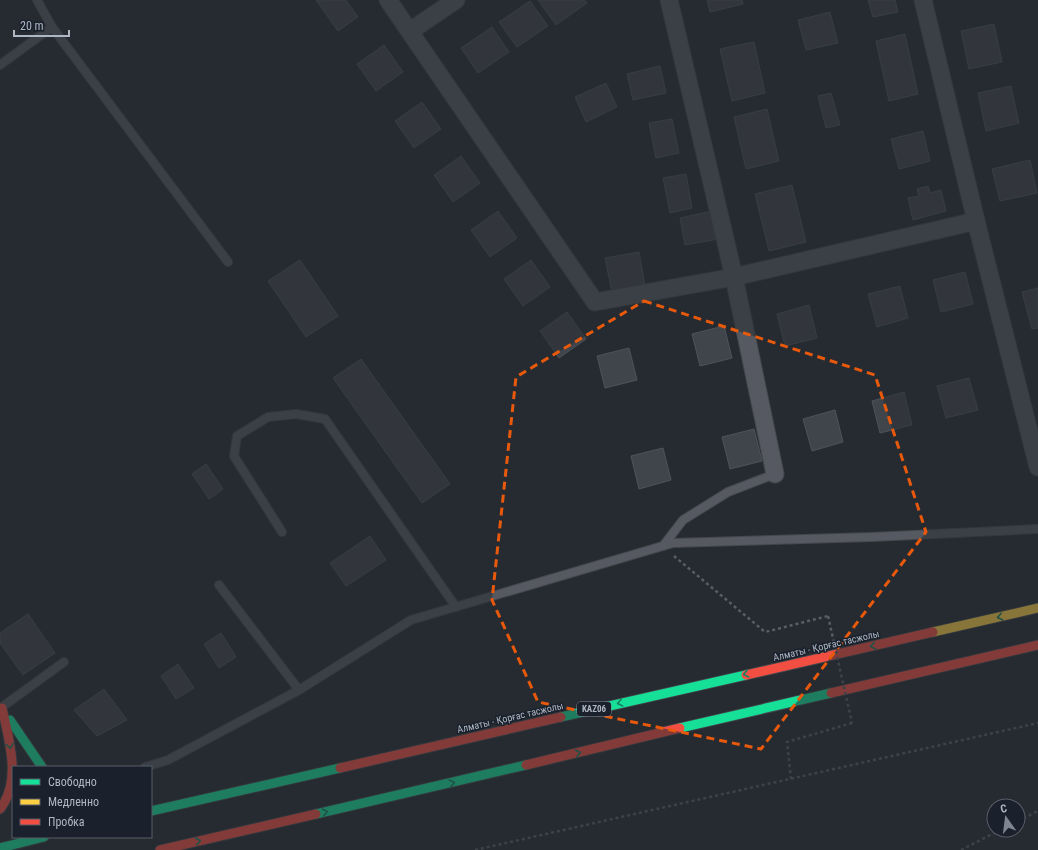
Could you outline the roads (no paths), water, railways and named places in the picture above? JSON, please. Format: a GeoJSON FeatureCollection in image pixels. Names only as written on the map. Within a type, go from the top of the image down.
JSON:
{"type":"FeatureCollection","features":[{"type":"Feature","properties":{"kind":"highway","name":"Алматы - Қорғас тасжолы"},"geometry":{"type":"LineString","coordinates":[[152,811],[1038,608]]}},
{"type":"Feature","properties":{"kind":"highway"},"geometry":{"type":"LineString","coordinates":[[160,850],[1038,645]]}},
{"type":"Feature","properties":{"kind":"highway"},"geometry":{"type":"LineString","coordinates":[[2,708],[41,766]]}},
{"type":"Feature","properties":{"kind":"highway"},"geometry":{"type":"LineString","coordinates":[[0,809],[8,796],[12,779],[11,748],[2,708]]}},
{"type":"Feature","properties":{"kind":"highway"},"geometry":{"type":"LineString","coordinates":[[377,809],[401,794]]}},
{"type":"Feature","properties":{"kind":"highway"},"geometry":{"type":"LineString","coordinates":[[162,799],[188,802]]}},
{"type":"Feature","properties":{"kind":"highway"},"geometry":{"type":"LineString","coordinates":[[0,848],[40,838]]}},
{"type":"Feature","properties":{"kind":"street"},"geometry":{"type":"LineString","coordinates":[[388,0],[596,302],[734,277],[976,221]]}},
{"type":"Feature","properties":{"kind":"street"},"geometry":{"type":"LineString","coordinates":[[410,32],[456,0]]}},
{"type":"Feature","properties":{"kind":"street"},"geometry":{"type":"LineString","coordinates":[[669,0],[734,277],[775,474]]}},
{"type":"Feature","properties":{"kind":"street"},"geometry":{"type":"LineString","coordinates":[[923,0],[976,221],[1038,467]]}},
{"type":"Feature","properties":{"kind":"lane"},"geometry":{"type":"LineString","coordinates":[[37,0],[52,27],[228,262]]}},
{"type":"Feature","properties":{"kind":"lane"},"geometry":{"type":"LineString","coordinates":[[0,65],[52,27]]}},
{"type":"Feature","properties":{"kind":"lane"},"geometry":{"type":"LineString","coordinates":[[282,532],[234,456],[237,436],[268,418],[296,414],[325,419],[456,607]]}},
{"type":"Feature","properties":{"kind":"lane"},"geometry":{"type":"LineString","coordinates":[[663,546],[683,520],[728,492],[775,474]]}},
{"type":"Feature","properties":{"kind":"lane"},"geometry":{"type":"LineString","coordinates":[[148,766],[168,760],[299,690],[412,620],[673,543],[1038,529]]}},
{"type":"Feature","properties":{"kind":"lane"},"geometry":{"type":"LineString","coordinates":[[219,585],[299,690]]}},
{"type":"Feature","properties":{"kind":"lane"},"geometry":{"type":"LineString","coordinates":[[2,708],[64,662]]}}]}
